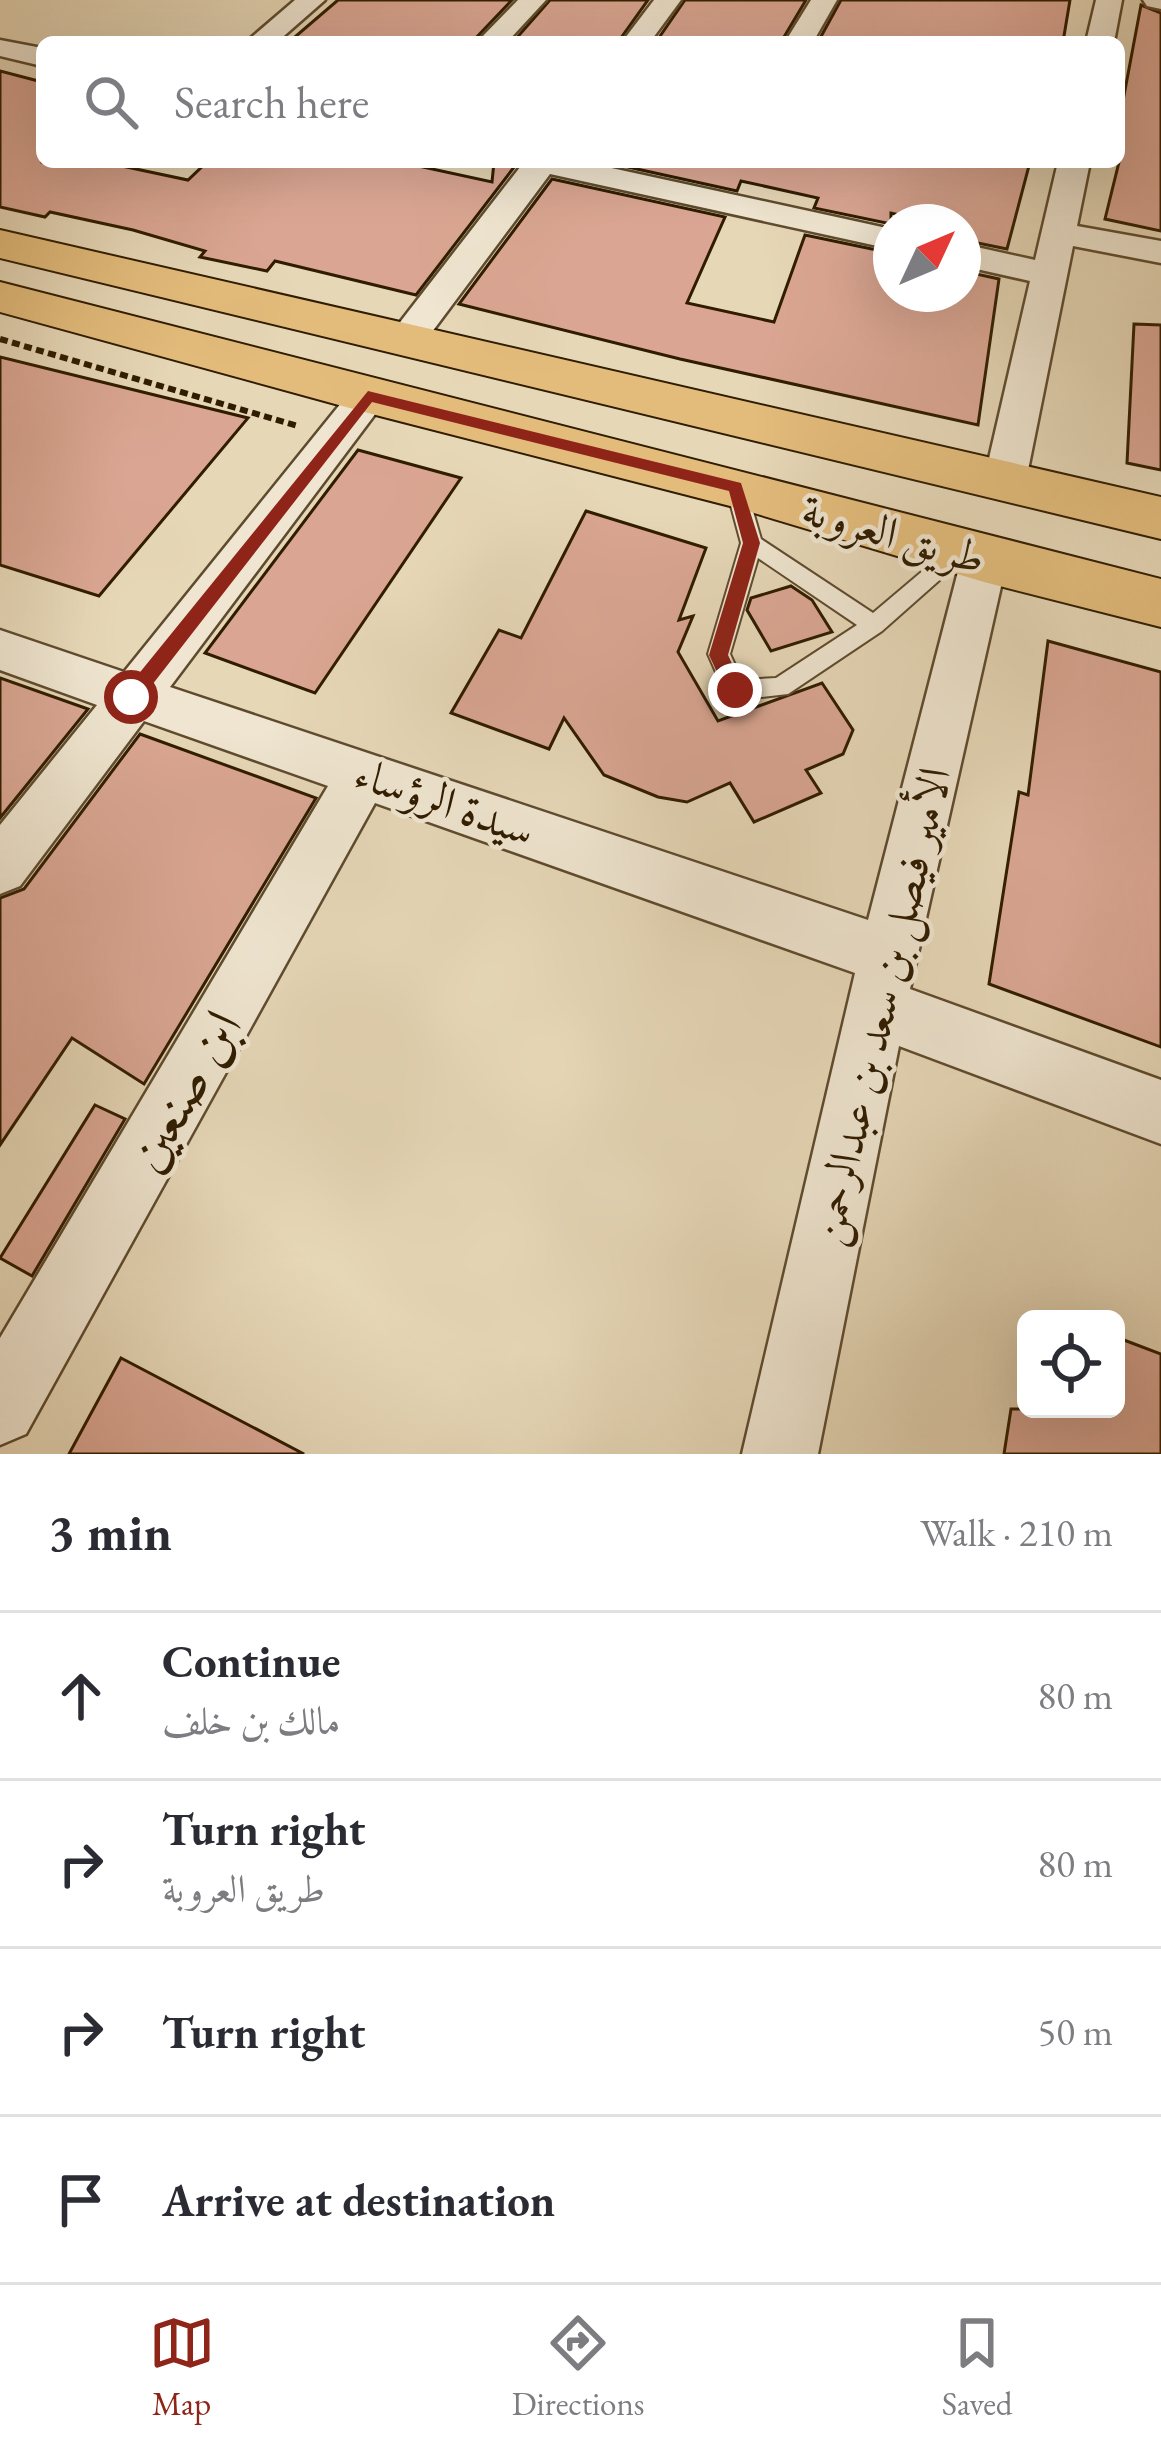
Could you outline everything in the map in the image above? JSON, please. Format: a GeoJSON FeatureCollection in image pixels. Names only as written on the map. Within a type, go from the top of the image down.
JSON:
{"type":"FeatureCollection","features":[{"type":"Feature","properties":{"kind":"main road","name":"طريق العروبة"},"geometry":{"type":"LineString","coordinates":[[0,244],[1161,518]]}},
{"type":"Feature","properties":{"kind":"main road","name":"طريق العروبة"},"geometry":{"type":"LineString","coordinates":[[0,297],[352,417],[736,487],[972,556],[1161,603]]}},
{"type":"Feature","properties":{"kind":"street"},"geometry":{"type":"LineString","coordinates":[[267,36],[312,0]]}},
{"type":"Feature","properties":{"kind":"street"},"geometry":{"type":"LineString","coordinates":[[497,36],[533,0]]}},
{"type":"Feature","properties":{"kind":"street"},"geometry":{"type":"LineString","coordinates":[[640,36],[668,0]]}},
{"type":"Feature","properties":{"kind":"street"},"geometry":{"type":"LineString","coordinates":[[803,36],[824,0]]}},
{"type":"Feature","properties":{"kind":"street"},"geometry":{"type":"LineString","coordinates":[[1101,36],[1109,0]]}},
{"type":"Feature","properties":{"kind":"street"},"geometry":{"type":"LineString","coordinates":[[0,48],[36,56]]}},
{"type":"Feature","properties":{"kind":"street"},"geometry":{"type":"LineString","coordinates":[[406,339],[536,168]]}},
{"type":"Feature","properties":{"kind":"street"},"geometry":{"type":"LineString","coordinates":[[568,168],[873,235]]}},
{"type":"Feature","properties":{"kind":"street"},"geometry":{"type":"LineString","coordinates":[[706,198],[724,168]]}},
{"type":"Feature","properties":{"kind":"street"},"geometry":{"type":"LineString","coordinates":[[1005,479],[1073,168]]}},
{"type":"Feature","properties":{"kind":"street"},"geometry":{"type":"LineString","coordinates":[[1059,233],[1161,252]]}},
{"type":"Feature","properties":{"kind":"street"},"geometry":{"type":"LineString","coordinates":[[981,259],[1052,275]]}},
{"type":"Feature","properties":{"kind":"street"},"geometry":{"type":"LineString","coordinates":[[0,868],[352,417]]}},
{"type":"Feature","properties":{"kind":"street","name":"الأمير فيصل بن سعد بن عبدالرحمن"},"geometry":{"type":"LineString","coordinates":[[780,1454],[972,556]]}},
{"type":"Feature","properties":{"kind":"street","name":"سيدة الرؤساء"},"geometry":{"type":"LineString","coordinates":[[0,650],[365,772],[882,982],[1161,1112]]}},
{"type":"Feature","properties":{"kind":"street","name":"ابن صنعين"},"geometry":{"type":"LineString","coordinates":[[0,1408],[365,772]]}},
{"type":"Feature","properties":{"kind":"lane"},"geometry":{"type":"LineString","coordinates":[[736,487],[752,543],[718,655],[735,690],[780,687],[972,556]]}},
{"type":"Feature","properties":{"kind":"lane"},"geometry":{"type":"LineString","coordinates":[[752,543],[874,625]]}},
{"type":"Feature","properties":{"kind":"path"},"geometry":{"type":"LineString","coordinates":[[0,339],[352,417]]}},
{"type":"Feature","properties":{"kind":"building"},"geometry":{"type":"Polygon","coordinates":[[[338,0],[512,0],[478,36],[296,36],[338,0]]]}},
{"type":"Feature","properties":{"kind":"building"},"geometry":{"type":"Polygon","coordinates":[[[550,0],[648,0],[622,36],[518,36],[550,0]]]}},
{"type":"Feature","properties":{"kind":"building"},"geometry":{"type":"Polygon","coordinates":[[[685,0],[806,0],[785,36],[660,36],[685,0]]]}},
{"type":"Feature","properties":{"kind":"building"},"geometry":{"type":"Polygon","coordinates":[[[841,0],[1070,0],[1064,36],[821,36],[841,0]]]}},
{"type":"Feature","properties":{"kind":"building"},"geometry":{"type":"Polygon","coordinates":[[[1141,5],[1161,13],[1161,231],[1105,219],[1118,168],[1125,168],[1125,90],[1141,5]]]}},
{"type":"Feature","properties":{"kind":"building"},"geometry":{"type":"Polygon","coordinates":[[[0,71],[36,80],[36,168],[131,168],[188,180],[201,168],[428,168],[492,182],[493,168],[513,168],[416,295],[275,261],[267,271],[200,257],[205,251],[133,230],[0,207],[0,71]]]}},
{"type":"Feature","properties":{"kind":"building"},"geometry":{"type":"Polygon","coordinates":[[[632,168],[1028,168],[1007,249],[981,244],[981,204],[873,204],[873,220],[814,208],[818,198],[741,181],[737,191],[632,168]]]}},
{"type":"Feature","properties":{"kind":"building"},"geometry":{"type":"Polygon","coordinates":[[[552,179],[725,217],[687,303],[774,322],[805,235],[873,249],[873,312],[981,312],[981,275],[999,279],[978,425],[459,304],[552,179]]]}},
{"type":"Feature","properties":{"kind":"building"},"geometry":{"type":"Polygon","coordinates":[[[1134,324],[1161,325],[1161,470],[1127,463],[1134,324]]]}},
{"type":"Feature","properties":{"kind":"building"},"geometry":{"type":"Polygon","coordinates":[[[0,357],[248,418],[99,596],[0,565],[0,357]]]}},
{"type":"Feature","properties":{"kind":"building"},"geometry":{"type":"Polygon","coordinates":[[[358,450],[461,478],[315,693],[205,653],[358,450]]]}},
{"type":"Feature","properties":{"kind":"building"},"geometry":{"type":"Polygon","coordinates":[[[586,511],[706,548],[679,620],[693,616],[678,652],[718,721],[822,683],[853,730],[843,754],[806,770],[821,793],[754,822],[730,783],[687,802],[658,797],[604,775],[564,718],[549,749],[451,713],[499,630],[521,638],[586,511]]]}},
{"type":"Feature","properties":{"kind":"building"},"geometry":{"type":"Polygon","coordinates":[[[791,586],[812,600],[832,632],[771,651],[747,610],[751,598],[791,586]]]}},
{"type":"Feature","properties":{"kind":"building"},"geometry":{"type":"Polygon","coordinates":[[[1048,641],[1161,672],[1161,1047],[989,984],[1019,792],[1028,795],[1048,641]]]}},
{"type":"Feature","properties":{"kind":"building"},"geometry":{"type":"Polygon","coordinates":[[[0,678],[88,709],[0,818],[0,678]]]}},
{"type":"Feature","properties":{"kind":"building"},"geometry":{"type":"Polygon","coordinates":[[[140,734],[316,798],[144,1084],[72,1038],[0,1145],[0,898],[24,889],[140,734]]]}},
{"type":"Feature","properties":{"kind":"building"},"geometry":{"type":"Polygon","coordinates":[[[95,1105],[125,1119],[32,1276],[0,1258],[95,1105]]]}},
{"type":"Feature","properties":{"kind":"building"},"geometry":{"type":"Polygon","coordinates":[[[1125,1340],[1161,1354],[1161,1454],[1004,1454],[1011,1409],[1017,1409],[1017,1418],[1125,1418],[1125,1340]]]}},
{"type":"Feature","properties":{"kind":"building"},"geometry":{"type":"Polygon","coordinates":[[[121,1358],[304,1454],[69,1454],[121,1358]]]}},
{"type":"Feature","properties":{"kind":"route"},"geometry":{"type":"LineString","coordinates":[[131,697],[368,396],[736,487],[752,543],[718,655],[735,690]]}}]}
